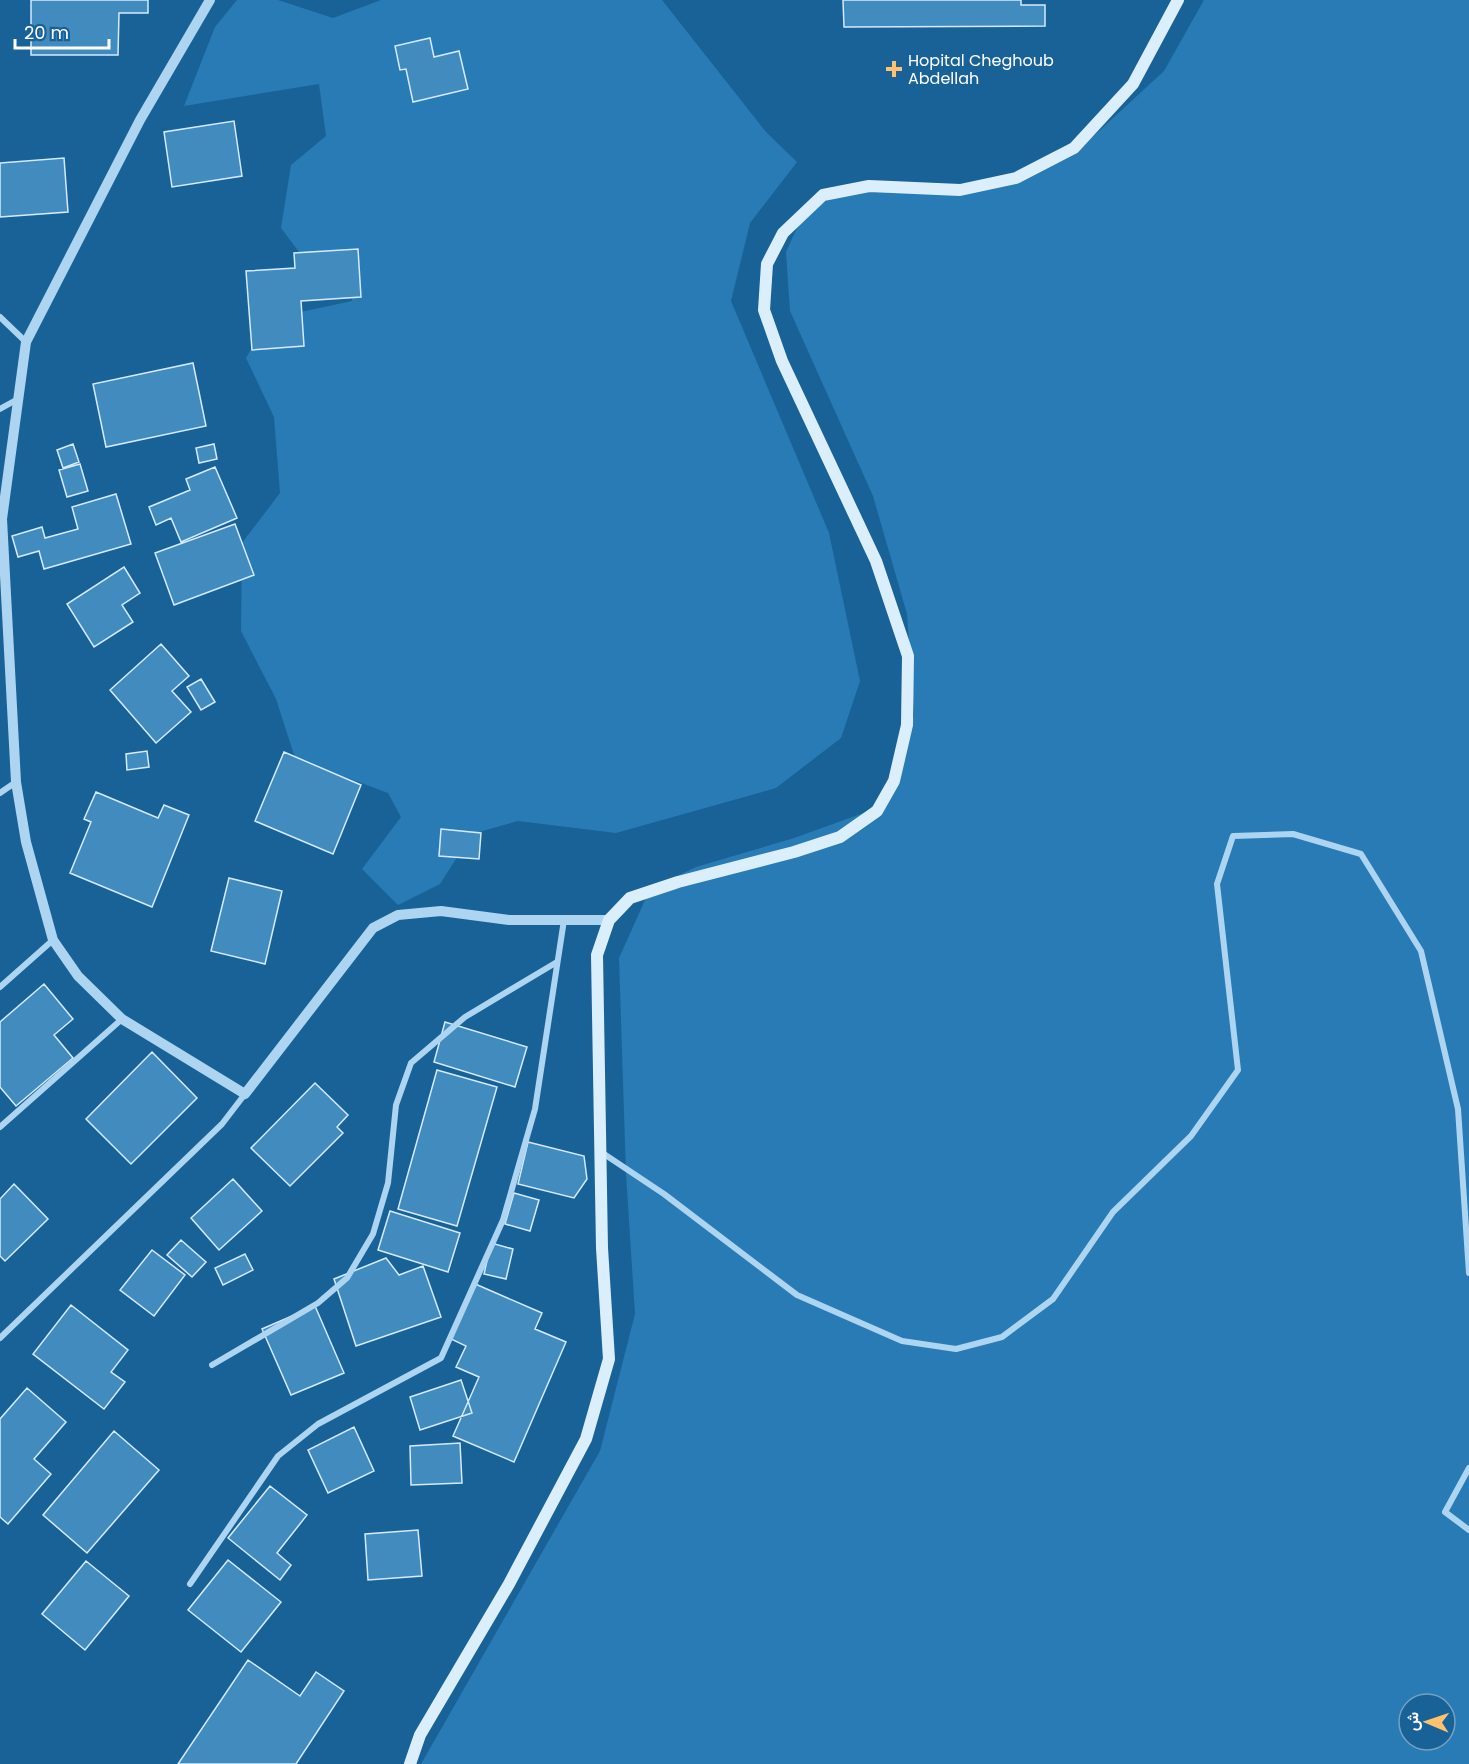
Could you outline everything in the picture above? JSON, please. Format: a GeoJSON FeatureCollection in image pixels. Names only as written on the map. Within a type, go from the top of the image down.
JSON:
{"type":"FeatureCollection","features":[{"type":"Feature","properties":{"kind":"main road"},"geometry":{"type":"LineString","coordinates":[[410,1764],[420,1735],[509,1584],[586,1438],[609,1359],[601,1152],[597,955],[609,920],[630,898],[678,882],[794,852],[840,837],[877,811],[894,781],[907,725],[908,656],[876,561],[782,362],[764,310],[767,264],[783,233],[823,195],[869,186],[960,190],[1016,178],[1074,148],[1133,84],[1178,0]]}},
{"type":"Feature","properties":{"kind":"street"},"geometry":{"type":"LineString","coordinates":[[210,0],[140,120],[26,342],[2,519],[4,636],[16,782],[26,842],[53,940],[78,976],[122,1019],[245,1094]]}},
{"type":"Feature","properties":{"kind":"street"},"geometry":{"type":"LineString","coordinates":[[0,317],[26,342]]}},
{"type":"Feature","properties":{"kind":"street"},"geometry":{"type":"LineString","coordinates":[[0,409],[19,399]]}},
{"type":"Feature","properties":{"kind":"street"},"geometry":{"type":"LineString","coordinates":[[0,793],[16,782]]}},
{"type":"Feature","properties":{"kind":"street"},"geometry":{"type":"LineString","coordinates":[[601,1152],[664,1194],[797,1295],[902,1341],[956,1349],[1002,1337],[1053,1299],[1113,1212],[1191,1136],[1238,1070],[1217,884],[1233,837],[1293,834],[1361,854],[1421,951],[1458,1109],[1469,1273]]}},
{"type":"Feature","properties":{"kind":"street"},"geometry":{"type":"LineString","coordinates":[[0,1338],[222,1124],[373,928],[398,915],[441,911],[509,920],[609,920]]}},
{"type":"Feature","properties":{"kind":"street"},"geometry":{"type":"LineString","coordinates":[[190,1584],[278,1456],[318,1424],[441,1358],[503,1220],[535,1109],[564,920]]}},
{"type":"Feature","properties":{"kind":"street"},"geometry":{"type":"LineString","coordinates":[[0,987],[53,940]]}},
{"type":"Feature","properties":{"kind":"street"},"geometry":{"type":"LineString","coordinates":[[212,1365],[318,1303],[347,1278],[373,1234],[388,1183],[396,1105],[411,1063],[465,1017],[557,962]]}},
{"type":"Feature","properties":{"kind":"street"},"geometry":{"type":"LineString","coordinates":[[0,1127],[122,1019]]}},
{"type":"Feature","properties":{"kind":"street"},"geometry":{"type":"LineString","coordinates":[[1469,1468],[1445,1512],[1469,1530]]}},
{"type":"Feature","properties":{"kind":"shaded area"},"geometry":{"type":"Polygon","coordinates":[[[237,0],[278,0],[333,18],[381,0],[662,0],[766,132],[797,162],[750,223],[731,301],[829,533],[860,681],[841,738],[776,788],[616,833],[518,821],[472,834],[440,884],[398,905],[362,869],[401,817],[388,793],[296,761],[276,699],[241,631],[242,543],[280,493],[274,417],[246,358],[268,319],[352,301],[349,251],[302,256],[281,228],[291,165],[326,136],[319,84],[184,106],[215,27],[237,0]]]}},
{"type":"Feature","properties":{"kind":"shaded area"},"geometry":{"type":"Polygon","coordinates":[[[1204,0],[1469,0],[1469,1764],[421,1764],[600,1451],[635,1314],[626,1174],[619,958],[650,889],[696,867],[794,838],[869,811],[891,785],[914,715],[907,614],[873,496],[790,311],[786,252],[801,219],[840,191],[1016,183],[1074,154],[1164,71],[1204,0]]]}},
{"type":"Feature","properties":{"kind":"building"},"geometry":{"type":"Polygon","coordinates":[[[31,0],[148,0],[148,13],[119,13],[118,55],[31,55],[31,0]]]}},
{"type":"Feature","properties":{"kind":"building"},"geometry":{"type":"Polygon","coordinates":[[[843,0],[1021,0],[1021,5],[1045,5],[1045,26],[844,27],[843,0]]]}},
{"type":"Feature","properties":{"kind":"building"},"geometry":{"type":"Polygon","coordinates":[[[430,38],[434,57],[459,51],[468,89],[413,102],[406,69],[400,70],[395,46],[430,38]]]}},
{"type":"Feature","properties":{"kind":"building"},"geometry":{"type":"Polygon","coordinates":[[[234,121],[242,176],[172,187],[164,132],[234,121]]]}},
{"type":"Feature","properties":{"kind":"building"},"geometry":{"type":"Polygon","coordinates":[[[64,158],[68,212],[0,217],[0,163],[64,158]]]}},
{"type":"Feature","properties":{"kind":"building"},"geometry":{"type":"Polygon","coordinates":[[[358,249],[361,297],[301,301],[304,346],[252,350],[246,271],[295,268],[294,253],[358,249]]]}},
{"type":"Feature","properties":{"kind":"building"},"geometry":{"type":"Polygon","coordinates":[[[193,363],[206,426],[106,447],[93,384],[193,363]]]}},
{"type":"Feature","properties":{"kind":"building"},"geometry":{"type":"Polygon","coordinates":[[[73,444],[79,462],[63,468],[57,450],[73,444]]]}},
{"type":"Feature","properties":{"kind":"building"},"geometry":{"type":"Polygon","coordinates":[[[214,444],[217,459],[199,463],[196,448],[214,444]]]}},
{"type":"Feature","properties":{"kind":"building"},"geometry":{"type":"Polygon","coordinates":[[[80,464],[88,491],[67,497],[59,470],[80,464]]]}},
{"type":"Feature","properties":{"kind":"building"},"geometry":{"type":"Polygon","coordinates":[[[215,467],[237,518],[181,542],[171,518],[156,525],[149,507],[190,490],[186,479],[215,467]]]}},
{"type":"Feature","properties":{"kind":"building"},"geometry":{"type":"Polygon","coordinates":[[[116,494],[131,544],[44,569],[39,551],[18,557],[12,536],[42,527],[45,538],[78,529],[72,507],[116,494]]]}},
{"type":"Feature","properties":{"kind":"building"},"geometry":{"type":"Polygon","coordinates":[[[235,524],[254,575],[174,605],[155,553],[235,524]]]}},
{"type":"Feature","properties":{"kind":"building"},"geometry":{"type":"Polygon","coordinates":[[[124,567],[140,593],[122,605],[133,622],[94,647],[67,604],[124,567]]]}},
{"type":"Feature","properties":{"kind":"building"},"geometry":{"type":"Polygon","coordinates":[[[161,644],[189,676],[172,691],[191,712],[156,743],[110,690],[161,644]]]}},
{"type":"Feature","properties":{"kind":"building"},"geometry":{"type":"Polygon","coordinates":[[[201,679],[215,702],[201,710],[187,687],[201,679]]]}},
{"type":"Feature","properties":{"kind":"building"},"geometry":{"type":"Polygon","coordinates":[[[147,751],[149,767],[127,770],[126,754],[147,751]]]}},
{"type":"Feature","properties":{"kind":"building"},"geometry":{"type":"Polygon","coordinates":[[[284,752],[361,785],[333,854],[255,821],[284,752]]]}},
{"type":"Feature","properties":{"kind":"building"},"geometry":{"type":"Polygon","coordinates":[[[96,792],[158,818],[164,805],[189,815],[152,907],[70,873],[91,822],[84,819],[96,792]]]}},
{"type":"Feature","properties":{"kind":"building"},"geometry":{"type":"Polygon","coordinates":[[[441,829],[481,833],[479,859],[439,856],[441,829]]]}},
{"type":"Feature","properties":{"kind":"building"},"geometry":{"type":"Polygon","coordinates":[[[229,878],[282,891],[265,964],[211,951],[229,878]]]}},
{"type":"Feature","properties":{"kind":"building"},"geometry":{"type":"Polygon","coordinates":[[[44,984],[73,1019],[54,1035],[73,1058],[16,1106],[0,1087],[0,1022],[44,984]]]}},
{"type":"Feature","properties":{"kind":"building"},"geometry":{"type":"Polygon","coordinates":[[[445,1022],[527,1047],[515,1087],[434,1062],[445,1022]]]}},
{"type":"Feature","properties":{"kind":"building"},"geometry":{"type":"Polygon","coordinates":[[[152,1052],[197,1098],[131,1164],[86,1119],[152,1052]]]}},
{"type":"Feature","properties":{"kind":"building"},"geometry":{"type":"Polygon","coordinates":[[[437,1070],[497,1087],[457,1226],[398,1209],[437,1070]]]}},
{"type":"Feature","properties":{"kind":"building"},"geometry":{"type":"Polygon","coordinates":[[[315,1083],[348,1115],[337,1127],[343,1133],[290,1186],[251,1148],[315,1083]]]}},
{"type":"Feature","properties":{"kind":"building"},"geometry":{"type":"Polygon","coordinates":[[[528,1142],[584,1156],[587,1179],[574,1198],[518,1184],[528,1142]]]}},
{"type":"Feature","properties":{"kind":"building"},"geometry":{"type":"Polygon","coordinates":[[[233,1179],[262,1211],[219,1250],[191,1218],[233,1179]]]}},
{"type":"Feature","properties":{"kind":"building"},"geometry":{"type":"Polygon","coordinates":[[[14,1184],[48,1219],[5,1261],[0,1256],[0,1199],[14,1184]]]}},
{"type":"Feature","properties":{"kind":"building"},"geometry":{"type":"Polygon","coordinates":[[[514,1193],[539,1200],[530,1231],[505,1224],[514,1193]]]}},
{"type":"Feature","properties":{"kind":"building"},"geometry":{"type":"Polygon","coordinates":[[[390,1211],[460,1233],[448,1272],[378,1250],[390,1211]]]}},
{"type":"Feature","properties":{"kind":"building"},"geometry":{"type":"Polygon","coordinates":[[[181,1240],[206,1262],[192,1277],[167,1255],[181,1240]]]}},
{"type":"Feature","properties":{"kind":"building"},"geometry":{"type":"Polygon","coordinates":[[[491,1243],[513,1249],[506,1279],[484,1274],[491,1243]]]}},
{"type":"Feature","properties":{"kind":"building"},"geometry":{"type":"Polygon","coordinates":[[[152,1250],[185,1275],[154,1316],[120,1290],[152,1250]]]}},
{"type":"Feature","properties":{"kind":"building"},"geometry":{"type":"Polygon","coordinates":[[[245,1254],[253,1270],[223,1285],[215,1268],[245,1254]]]}},
{"type":"Feature","properties":{"kind":"building"},"geometry":{"type":"Polygon","coordinates":[[[386,1258],[399,1275],[423,1266],[441,1317],[356,1346],[334,1279],[386,1258]]]}},
{"type":"Feature","properties":{"kind":"building"},"geometry":{"type":"Polygon","coordinates":[[[473,1283],[542,1313],[535,1329],[566,1342],[514,1462],[453,1436],[479,1377],[456,1367],[466,1346],[449,1338],[473,1283]]]}},
{"type":"Feature","properties":{"kind":"building"},"geometry":{"type":"Polygon","coordinates":[[[71,1305],[128,1350],[111,1372],[125,1382],[104,1409],[33,1354],[71,1305]]]}},
{"type":"Feature","properties":{"kind":"building"},"geometry":{"type":"Polygon","coordinates":[[[315,1306],[344,1373],[291,1395],[262,1329],[315,1306]]]}},
{"type":"Feature","properties":{"kind":"building"},"geometry":{"type":"Polygon","coordinates":[[[461,1380],[472,1413],[420,1430],[410,1397],[461,1380]]]}},
{"type":"Feature","properties":{"kind":"building"},"geometry":{"type":"Polygon","coordinates":[[[27,1388],[66,1422],[34,1459],[51,1474],[8,1524],[0,1517],[0,1419],[27,1388]]]}},
{"type":"Feature","properties":{"kind":"building"},"geometry":{"type":"Polygon","coordinates":[[[354,1427],[374,1471],[328,1493],[308,1450],[354,1427]]]}},
{"type":"Feature","properties":{"kind":"building"},"geometry":{"type":"Polygon","coordinates":[[[114,1431],[159,1470],[87,1553],[43,1515],[114,1431]]]}},
{"type":"Feature","properties":{"kind":"building"},"geometry":{"type":"Polygon","coordinates":[[[460,1443],[462,1483],[411,1485],[410,1446],[460,1443]]]}},
{"type":"Feature","properties":{"kind":"building"},"geometry":{"type":"Polygon","coordinates":[[[270,1486],[307,1515],[277,1553],[291,1565],[280,1580],[228,1538],[270,1486]]]}},
{"type":"Feature","properties":{"kind":"building"},"geometry":{"type":"Polygon","coordinates":[[[418,1530],[422,1576],[368,1580],[365,1534],[418,1530]]]}},
{"type":"Feature","properties":{"kind":"building"},"geometry":{"type":"Polygon","coordinates":[[[228,1560],[281,1602],[241,1652],[188,1610],[228,1560]]]}},
{"type":"Feature","properties":{"kind":"building"},"geometry":{"type":"Polygon","coordinates":[[[86,1561],[129,1596],[85,1650],[42,1614],[86,1561]]]}},
{"type":"Feature","properties":{"kind":"building"},"geometry":{"type":"Polygon","coordinates":[[[248,1660],[300,1696],[316,1672],[344,1691],[296,1764],[178,1764],[248,1660]]]}},
{"type":"Feature","properties":{"kind":"place","name":"Hopital Cheghoub Abdellah"},"geometry":{"type":"Point","coordinates":[894,69]}}]}
